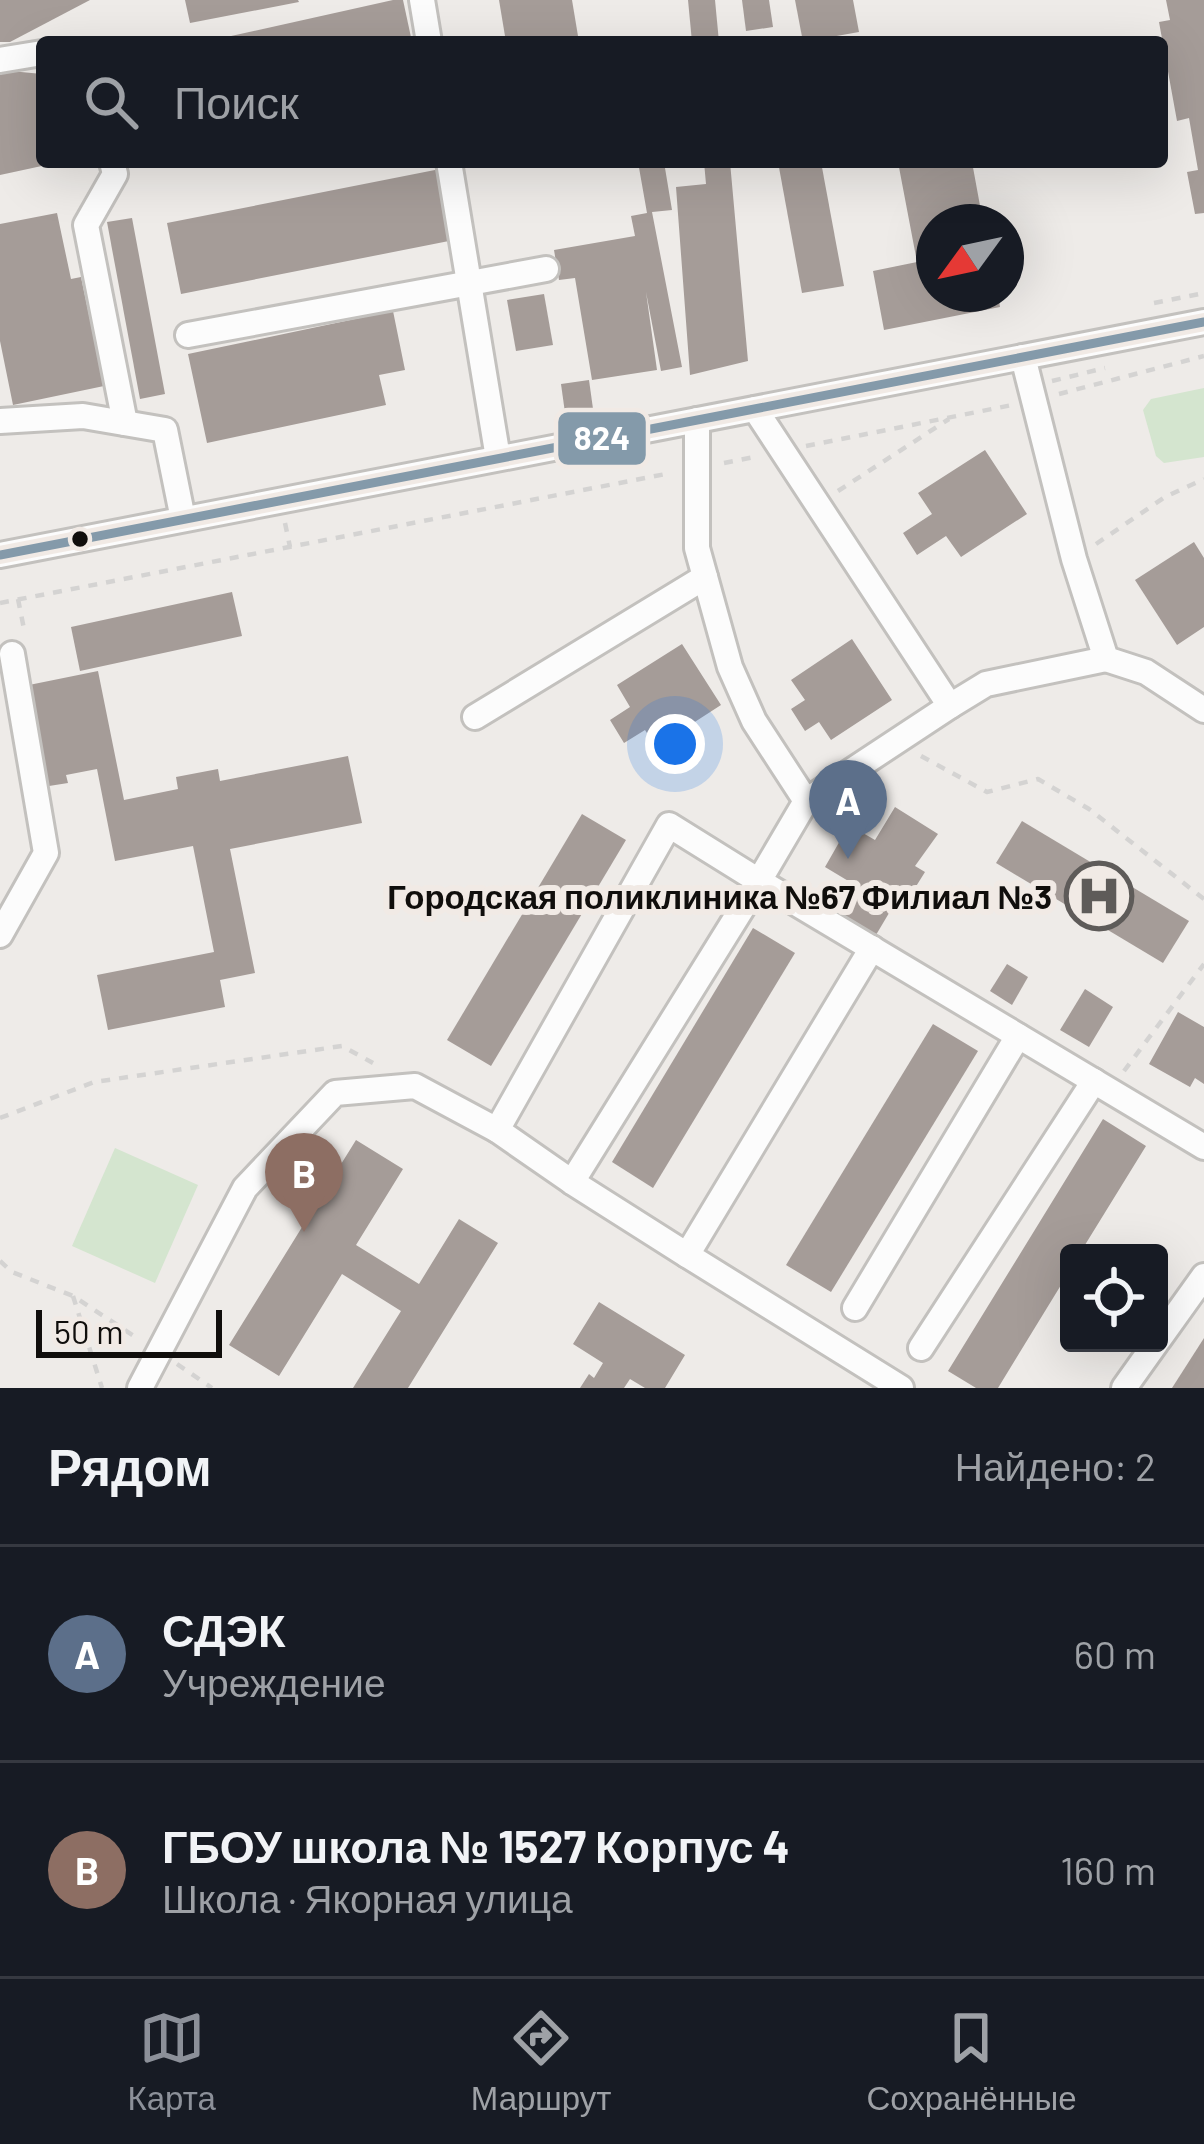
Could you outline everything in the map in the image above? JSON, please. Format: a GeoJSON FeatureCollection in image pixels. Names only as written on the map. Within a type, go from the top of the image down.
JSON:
{"type":"FeatureCollection","features":[{"type":"Feature","properties":{"kind":"street"},"geometry":{"type":"LineString","coordinates":[[422,0],[428,36]]}},
{"type":"Feature","properties":{"kind":"street"},"geometry":{"type":"LineString","coordinates":[[0,60],[36,54]]}},
{"type":"Feature","properties":{"kind":"street"},"geometry":{"type":"LineString","coordinates":[[114,168],[115,174],[86,225],[125,423]]}},
{"type":"Feature","properties":{"kind":"street"},"geometry":{"type":"LineString","coordinates":[[450,168],[498,458]]}},
{"type":"Feature","properties":{"kind":"street"},"geometry":{"type":"LineString","coordinates":[[188,335],[545,269]]}},
{"type":"Feature","properties":{"kind":"street"},"geometry":{"type":"LineString","coordinates":[[0,555],[1204,322]]}},
{"type":"Feature","properties":{"kind":"street"},"geometry":{"type":"LineString","coordinates":[[1023,357],[1074,559],[1106,659]]}},
{"type":"Feature","properties":{"kind":"street"},"geometry":{"type":"LineString","coordinates":[[755,409],[950,706]]}},
{"type":"Feature","properties":{"kind":"street"},"geometry":{"type":"LineString","coordinates":[[0,421],[83,416],[165,430],[183,520]]}},
{"type":"Feature","properties":{"kind":"street"},"geometry":{"type":"LineString","coordinates":[[697,420],[697,548],[730,667],[746,703],[806,801]]}},
{"type":"Feature","properties":{"kind":"street"},"geometry":{"type":"LineString","coordinates":[[475,717],[705,577]]}},
{"type":"Feature","properties":{"kind":"street"},"geometry":{"type":"LineString","coordinates":[[0,935],[46,853],[13,654]]}},
{"type":"Feature","properties":{"kind":"street"},"geometry":{"type":"LineString","coordinates":[[572,1182],[806,801],[986,684],[1106,659],[1146,671],[1204,710]]}},
{"type":"Feature","properties":{"kind":"street"},"geometry":{"type":"LineString","coordinates":[[497,1130],[669,826],[1204,1147]]}},
{"type":"Feature","properties":{"kind":"street"},"geometry":{"type":"LineString","coordinates":[[687,1256],[872,948]]}},
{"type":"Feature","properties":{"kind":"street"},"geometry":{"type":"LineString","coordinates":[[855,1308],[1018,1036]]}},
{"type":"Feature","properties":{"kind":"street"},"geometry":{"type":"LineString","coordinates":[[140,1388],[244,1188],[335,1093],[415,1086],[497,1130],[687,1256],[901,1388]]}},
{"type":"Feature","properties":{"kind":"street"},"geometry":{"type":"LineString","coordinates":[[921,1348],[1102,1086]]}},
{"type":"Feature","properties":{"kind":"street"},"geometry":{"type":"LineString","coordinates":[[1168,1327],[1204,1276]]}},
{"type":"Feature","properties":{"kind":"street"},"geometry":{"type":"LineString","coordinates":[[1124,1388],[1150,1352]]}},
{"type":"Feature","properties":{"kind":"path"},"geometry":{"type":"LineString","coordinates":[[1154,303],[1204,293]]}},
{"type":"Feature","properties":{"kind":"path"},"geometry":{"type":"LineString","coordinates":[[0,603],[1034,400],[1204,356]]}},
{"type":"Feature","properties":{"kind":"path"},"geometry":{"type":"LineString","coordinates":[[818,505],[951,417]]}},
{"type":"Feature","properties":{"kind":"path"},"geometry":{"type":"LineString","coordinates":[[1074,559],[1165,497],[1204,479]]}},
{"type":"Feature","properties":{"kind":"path"},"geometry":{"type":"LineString","coordinates":[[13,654],[25,636],[18,599]]}},
{"type":"Feature","properties":{"kind":"path"},"geometry":{"type":"LineString","coordinates":[[895,742],[987,792],[1038,779],[1089,809],[1204,899]]}},
{"type":"Feature","properties":{"kind":"path"},"geometry":{"type":"LineString","coordinates":[[1102,1086],[1204,964]]}},
{"type":"Feature","properties":{"kind":"path"},"geometry":{"type":"LineString","coordinates":[[0,1118],[94,1082],[319,1049],[342,1046],[378,1066]]}},
{"type":"Feature","properties":{"kind":"path"},"geometry":{"type":"LineString","coordinates":[[0,1261],[12,1272],[73,1296],[212,1388]]}},
{"type":"Feature","properties":{"kind":"path"},"geometry":{"type":"LineString","coordinates":[[73,1296],[102,1388]]}},
{"type":"Feature","properties":{"kind":"green space"},"geometry":{"type":"Polygon","coordinates":[[[1204,388],[1204,457],[1164,463],[1156,456],[1143,410],[1151,399],[1204,388]]]}},
{"type":"Feature","properties":{"kind":"green space"},"geometry":{"type":"Polygon","coordinates":[[[115,1148],[198,1185],[155,1283],[72,1246],[115,1148]]]}},
{"type":"Feature","properties":{"kind":"building"},"geometry":{"type":"Polygon","coordinates":[[[0,0],[90,0],[10,42],[0,42],[0,0]]]}},
{"type":"Feature","properties":{"kind":"building"},"geometry":{"type":"Polygon","coordinates":[[[185,0],[298,0],[299,2],[190,23],[185,0]]]}},
{"type":"Feature","properties":{"kind":"building"},"geometry":{"type":"Polygon","coordinates":[[[403,0],[411,36],[231,36],[403,0]]]}},
{"type":"Feature","properties":{"kind":"building"},"geometry":{"type":"Polygon","coordinates":[[[499,0],[572,0],[578,36],[505,36],[499,0]]]}},
{"type":"Feature","properties":{"kind":"building"},"geometry":{"type":"Polygon","coordinates":[[[688,0],[715,0],[718,36],[691,36],[688,0]]]}},
{"type":"Feature","properties":{"kind":"building"},"geometry":{"type":"Polygon","coordinates":[[[742,0],[769,0],[773,27],[746,31],[742,0]]]}},
{"type":"Feature","properties":{"kind":"building"},"geometry":{"type":"Polygon","coordinates":[[[795,0],[853,0],[859,32],[802,36],[795,0]]]}},
{"type":"Feature","properties":{"kind":"building"},"geometry":{"type":"Polygon","coordinates":[[[1166,0],[1204,0],[1204,213],[1195,214],[1187,172],[1198,170],[1189,118],[1177,121],[1168,72],[1168,36],[1162,36],[1159,22],[1170,20],[1166,0]]]}},
{"type":"Feature","properties":{"kind":"building"},"geometry":{"type":"Polygon","coordinates":[[[0,70],[36,73],[36,167],[0,175],[0,70]]]}},
{"type":"Feature","properties":{"kind":"building"},"geometry":{"type":"Polygon","coordinates":[[[639,168],[665,168],[672,210],[652,212],[682,367],[661,371],[646,292],[657,370],[592,380],[575,278],[559,280],[554,250],[635,236],[631,216],[647,213],[639,168]]]}},
{"type":"Feature","properties":{"kind":"building"},"geometry":{"type":"Polygon","coordinates":[[[705,168],[731,168],[748,361],[690,375],[676,187],[706,184],[705,168]]]}},
{"type":"Feature","properties":{"kind":"building"},"geometry":{"type":"Polygon","coordinates":[[[779,168],[822,168],[844,286],[802,293],[779,168]]]}},
{"type":"Feature","properties":{"kind":"building"},"geometry":{"type":"Polygon","coordinates":[[[899,168],[973,168],[980,204],[916,204],[916,257],[899,168]]]}},
{"type":"Feature","properties":{"kind":"building"},"geometry":{"type":"Polygon","coordinates":[[[440,169],[454,240],[181,294],[167,223],[440,169]]]}},
{"type":"Feature","properties":{"kind":"building"},"geometry":{"type":"Polygon","coordinates":[[[57,213],[71,279],[81,277],[104,386],[13,405],[0,341],[0,224],[57,213]]]}},
{"type":"Feature","properties":{"kind":"building"},"geometry":{"type":"Polygon","coordinates":[[[132,218],[165,394],[140,399],[107,222],[132,218]]]}},
{"type":"Feature","properties":{"kind":"building"},"geometry":{"type":"Polygon","coordinates":[[[916,262],[916,312],[975,312],[884,330],[873,271],[916,262]]]}},
{"type":"Feature","properties":{"kind":"building"},"geometry":{"type":"Polygon","coordinates":[[[544,294],[553,345],[516,351],[507,300],[544,294]]]}},
{"type":"Feature","properties":{"kind":"building"},"geometry":{"type":"Polygon","coordinates":[[[393,311],[405,370],[379,375],[386,405],[207,443],[188,354],[393,311]]]}},
{"type":"Feature","properties":{"kind":"building"},"geometry":{"type":"Polygon","coordinates":[[[589,380],[594,416],[566,420],[561,384],[589,380]]]}},
{"type":"Feature","properties":{"kind":"building"},"geometry":{"type":"Polygon","coordinates":[[[985,450],[1027,514],[961,557],[946,536],[917,555],[903,533],[932,514],[918,493],[985,450]]]}},
{"type":"Feature","properties":{"kind":"building"},"geometry":{"type":"Polygon","coordinates":[[[1194,542],[1204,558],[1204,627],[1177,645],[1135,580],[1194,542]]]}},
{"type":"Feature","properties":{"kind":"building"},"geometry":{"type":"Polygon","coordinates":[[[232,592],[242,636],[80,671],[71,627],[232,592]]]}},
{"type":"Feature","properties":{"kind":"building"},"geometry":{"type":"Polygon","coordinates":[[[852,639],[892,700],[831,740],[819,722],[805,731],[791,709],[805,700],[791,680],[852,639]]]}},
{"type":"Feature","properties":{"kind":"building"},"geometry":{"type":"Polygon","coordinates":[[[682,644],[721,705],[656,747],[645,730],[624,743],[610,720],[630,707],[617,685],[682,644]]]}},
{"type":"Feature","properties":{"kind":"building"},"geometry":{"type":"Polygon","coordinates":[[[98,671],[124,800],[178,789],[176,777],[218,769],[220,781],[348,756],[362,823],[230,849],[255,973],[220,980],[225,1007],[108,1030],[97,975],[214,952],[193,846],[115,861],[97,769],[66,775],[68,783],[49,786],[29,685],[98,671]]]}},
{"type":"Feature","properties":{"kind":"building"},"geometry":{"type":"Polygon","coordinates":[[[895,807],[938,834],[915,866],[925,872],[900,912],[892,908],[873,940],[828,915],[850,882],[825,867],[849,825],[875,840],[895,807]]]}},
{"type":"Feature","properties":{"kind":"building"},"geometry":{"type":"Polygon","coordinates":[[[582,814],[626,840],[491,1066],[447,1040],[582,814]]]}},
{"type":"Feature","properties":{"kind":"building","name":"Городская поликлиника №67 Филиал №3"},"geometry":{"type":"Polygon","coordinates":[[[1022,821],[1189,921],[1163,963],[996,863],[1022,821]]]}},
{"type":"Feature","properties":{"kind":"building"},"geometry":{"type":"Polygon","coordinates":[[[753,928],[795,953],[653,1188],[612,1162],[753,928]]]}},
{"type":"Feature","properties":{"kind":"building"},"geometry":{"type":"Polygon","coordinates":[[[1007,964],[1028,977],[1012,1005],[990,991],[1007,964]]]}},
{"type":"Feature","properties":{"kind":"building"},"geometry":{"type":"Polygon","coordinates":[[[1085,989],[1113,1007],[1089,1047],[1060,1030],[1085,989]]]}},
{"type":"Feature","properties":{"kind":"building"},"geometry":{"type":"Polygon","coordinates":[[[1178,1012],[1204,1027],[1204,1084],[1195,1078],[1190,1087],[1149,1064],[1178,1012]]]}},
{"type":"Feature","properties":{"kind":"building"},"geometry":{"type":"Polygon","coordinates":[[[933,1024],[978,1051],[831,1292],[786,1265],[933,1024]]]}},
{"type":"Feature","properties":{"kind":"building"},"geometry":{"type":"Polygon","coordinates":[[[1103,1119],[1146,1146],[1086,1244],[1060,1244],[1060,1287],[998,1388],[976,1388],[948,1371],[1103,1119]]]}},
{"type":"Feature","properties":{"kind":"building"},"geometry":{"type":"Polygon","coordinates":[[[356,1140],[403,1169],[356,1245],[419,1284],[459,1219],[498,1243],[408,1388],[353,1388],[401,1311],[342,1274],[279,1376],[229,1345],[356,1140]]]}},
{"type":"Feature","properties":{"kind":"building"},"geometry":{"type":"Polygon","coordinates":[[[599,1302],[685,1355],[665,1388],[645,1388],[630,1379],[624,1388],[580,1388],[603,1363],[573,1344],[599,1302]]]}},
{"type":"Feature","properties":{"kind":"building"},"geometry":{"type":"Polygon","coordinates":[[[1204,1338],[1204,1388],[1172,1388],[1204,1338]]]}},
{"type":"Feature","properties":{"kind":"transit line","name":"824"},"geometry":{"type":"LineString","coordinates":[[0,555],[1204,322]]}},
{"type":"Feature","properties":{"kind":"place","name":"СДЭК"},"geometry":{"type":"Point","coordinates":[848,859]}},
{"type":"Feature","properties":{"kind":"place","name":"Городская поликлиника №67 Филиал №3"},"geometry":{"type":"Point","coordinates":[1099,896]}},
{"type":"Feature","properties":{"kind":"place","name":"ГБОУ школа № 1527 Корпус 4"},"geometry":{"type":"Point","coordinates":[304,1232]}}]}
